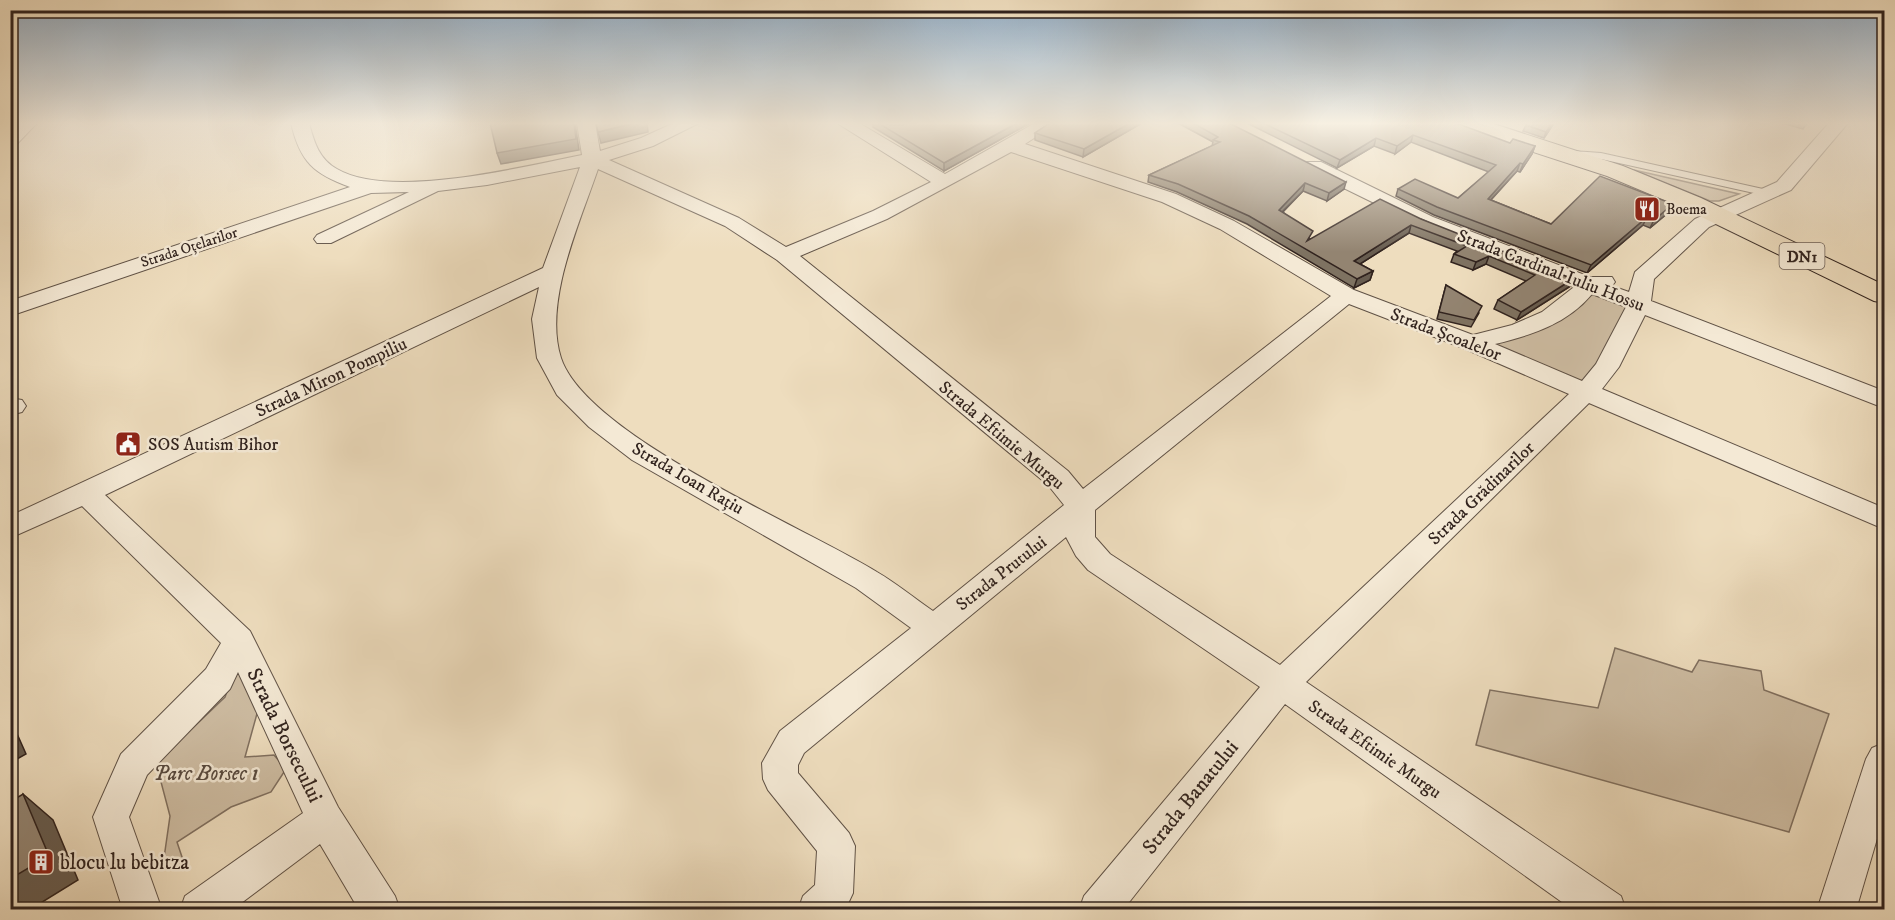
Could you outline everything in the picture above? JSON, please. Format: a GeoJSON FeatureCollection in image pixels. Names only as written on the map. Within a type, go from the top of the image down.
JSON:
{"type":"FeatureCollection","features":[{"type":"Feature","properties":{"kind":"main road","name":"DN1"},"geometry":{"type":"LineString","coordinates":[[1599,166],[1720,216],[1884,295]]}},
{"type":"Feature","properties":{"kind":"street"},"geometry":{"type":"LineString","coordinates":[[322,166],[330,173],[369,187],[439,185],[487,180],[557,166]]}},
{"type":"Feature","properties":{"kind":"street","name":"Strada Ioan Rațiu"},"geometry":{"type":"LineString","coordinates":[[590,166],[553,272],[544,319],[549,358],[566,389],[598,421],[641,454],[858,575],[932,627]]}},
{"type":"Feature","properties":{"kind":"street","name":"Strada Eftimie Murgu"},"geometry":{"type":"LineString","coordinates":[[607,166],[732,222],[785,255],[1058,478],[1081,506],[1078,536],[1084,547],[1099,562],[1282,684],[1607,909]]}},
{"type":"Feature","properties":{"kind":"street"},"geometry":{"type":"LineString","coordinates":[[918,166],[945,182]]}},
{"type":"Feature","properties":{"kind":"street"},"geometry":{"type":"LineString","coordinates":[[785,255],[880,215],[973,166]]}},
{"type":"Feature","properties":{"kind":"street","name":"Strada Școalelor"},"geometry":{"type":"LineString","coordinates":[[1072,166],[1178,202],[1227,225],[1346,295],[1587,391],[1884,519]]}},
{"type":"Feature","properties":{"kind":"street","name":"Strada Cardinal Iuliu Hossu"},"geometry":{"type":"LineString","coordinates":[[1313,166],[1426,222],[1884,400]]}},
{"type":"Feature","properties":{"kind":"street"},"geometry":{"type":"LineString","coordinates":[[1471,343],[1518,332],[1551,319],[1575,300],[1588,284],[1643,278],[1702,224],[1772,194],[1784,186],[1803,166]]}},
{"type":"Feature","properties":{"kind":"street"},"geometry":{"type":"LineString","coordinates":[[324,239],[439,185]]}},
{"type":"Feature","properties":{"kind":"street","name":"Strada Oțelarilor"},"geometry":{"type":"LineString","coordinates":[[10,309],[369,187]]}},
{"type":"Feature","properties":{"kind":"street","name":"Strada Miron Pompiliu"},"geometry":{"type":"LineString","coordinates":[[10,528],[553,272]]}},
{"type":"Feature","properties":{"kind":"street","name":"Strada Grădinarilor"},"geometry":{"type":"LineString","coordinates":[[1282,684],[1587,391],[1607,367],[1639,304],[1643,278]]}},
{"type":"Feature","properties":{"kind":"street","name":"Strada Prutului"},"geometry":{"type":"LineString","coordinates":[[825,901],[837,846],[781,778],[780,763],[792,742],[932,627],[1053,532],[1081,506],[1346,295]]}},
{"type":"Feature","properties":{"kind":"street","name":"Strada Borsecului"},"geometry":{"type":"LineString","coordinates":[[86,493],[239,640],[326,819],[199,909]]}},
{"type":"Feature","properties":{"kind":"street","name":"Strada Borsecului"},"geometry":{"type":"LineString","coordinates":[[143,909],[111,817],[134,765],[218,679],[239,640]]}},
{"type":"Feature","properties":{"kind":"street","name":"Strada Banatului"},"geometry":{"type":"LineString","coordinates":[[1098,909],[1282,684]]}},
{"type":"Feature","properties":{"kind":"street"},"geometry":{"type":"LineString","coordinates":[[1836,909],[1884,759]]}},
{"type":"Feature","properties":{"kind":"street"},"geometry":{"type":"LineString","coordinates":[[326,819],[381,909]]}},
{"type":"Feature","properties":{"kind":"lane"},"geometry":{"type":"LineString","coordinates":[[1646,166],[1772,194]]}},
{"type":"Feature","properties":{"kind":"green space"},"geometry":{"type":"Polygon","coordinates":[[[1634,170],[1739,194],[1719,201],[1710,201],[1634,170]]]}},
{"type":"Feature","properties":{"kind":"green space"},"geometry":{"type":"Polygon","coordinates":[[[1583,290],[1639,304],[1587,391],[1471,343],[1518,332],[1583,290]]]}},
{"type":"Feature","properties":{"kind":"green space"},"geometry":{"type":"Polygon","coordinates":[[[1615,648],[1692,672],[1699,660],[1761,671],[1764,690],[1829,714],[1789,832],[1476,745],[1490,690],[1598,708],[1615,648]]]}},
{"type":"Feature","properties":{"kind":"green space","name":"Parc Borsec 1"},"geometry":{"type":"Polygon","coordinates":[[[239,659],[258,710],[245,757],[274,755],[286,769],[271,792],[231,807],[177,842],[185,866],[164,858],[170,816],[156,763],[225,697],[239,659]]]}},
{"type":"Feature","properties":{"kind":"building"},"geometry":{"type":"Polygon","coordinates":[[[1169,166],[1314,166],[1346,182],[1329,193],[1305,183],[1279,210],[1313,231],[1307,241],[1380,199],[1421,219],[1573,279],[1521,312],[1498,300],[1535,275],[1489,256],[1476,262],[1454,254],[1467,246],[1411,225],[1354,261],[1373,271],[1357,279],[1249,216],[1178,184],[1149,175],[1169,166]]]}},
{"type":"Feature","properties":{"kind":"building"},"geometry":{"type":"Polygon","coordinates":[[[1495,166],[1517,166],[1488,199],[1551,224],[1600,176],[1673,204],[1654,220],[1647,217],[1591,265],[1437,207],[1398,189],[1415,179],[1458,198],[1495,166]]]}},
{"type":"Feature","properties":{"kind":"building"},"geometry":{"type":"Polygon","coordinates":[[[1446,285],[1482,306],[1474,320],[1439,312],[1446,285]]]}},
{"type":"Feature","properties":{"kind":"building"},"geometry":{"type":"Polygon","coordinates":[[[23,794],[49,856],[10,879],[10,802],[23,794]]]}},
{"type":"Feature","properties":{"kind":"place","name":"Boema"},"geometry":{"type":"Point","coordinates":[1647,209]}},
{"type":"Feature","properties":{"kind":"place","name":"SOS Autism Bihor"},"geometry":{"type":"Point","coordinates":[128,444]}},
{"type":"Feature","properties":{"kind":"place","name":"blocu lu bebitza"},"geometry":{"type":"Point","coordinates":[41,862]}}]}
